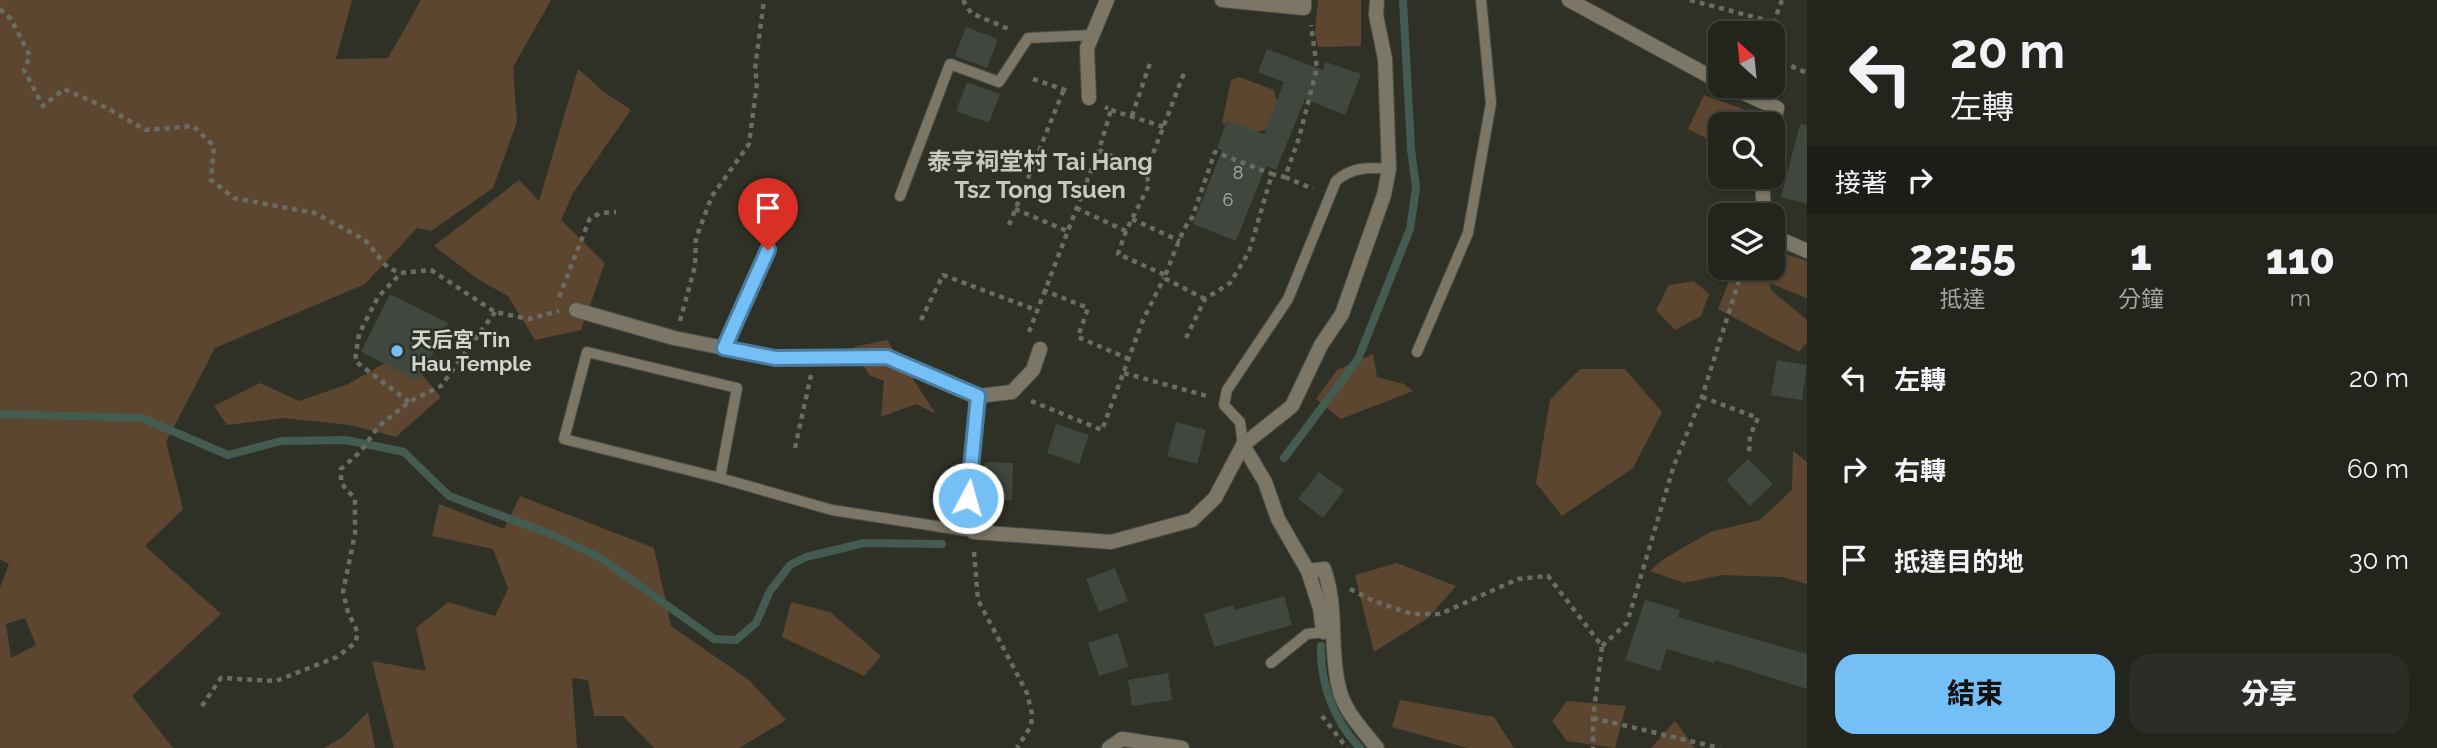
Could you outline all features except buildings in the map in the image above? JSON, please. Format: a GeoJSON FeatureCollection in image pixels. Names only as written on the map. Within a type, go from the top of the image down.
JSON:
{"type":"FeatureCollection","features":[{"type":"Feature","properties":{"kind":"street"},"geometry":{"type":"LineString","coordinates":[[1089,98],[1087,48],[1107,0]]}},
{"type":"Feature","properties":{"kind":"street"},"geometry":{"type":"LineString","coordinates":[[1222,0],[1304,4]]}},
{"type":"Feature","properties":{"kind":"street"},"geometry":{"type":"LineString","coordinates":[[978,396],[968,498],[974,532],[1111,542],[1192,520],[1215,498],[1243,445],[1292,406],[1321,345],[1342,314],[1384,195],[1389,169],[1384,59],[1376,15],[1377,0]]}},
{"type":"Feature","properties":{"kind":"street"},"geometry":{"type":"LineString","coordinates":[[1569,0],[1708,75]]}},
{"type":"Feature","properties":{"kind":"street"},"geometry":{"type":"LineString","coordinates":[[1755,98],[1777,108],[1776,112]]}},
{"type":"Feature","properties":{"kind":"street"},"geometry":{"type":"LineString","coordinates":[[1785,241],[1807,251]]}},
{"type":"Feature","properties":{"kind":"street"},"geometry":{"type":"LineString","coordinates":[[576,310],[674,338],[775,358],[887,357],[978,396],[1012,392],[1032,370],[1040,349]]}},
{"type":"Feature","properties":{"kind":"street"},"geometry":{"type":"LineString","coordinates":[[1243,445],[1265,482],[1278,519],[1308,571],[1320,608],[1323,632]]}},
{"type":"Feature","properties":{"kind":"street"},"geometry":{"type":"LineString","coordinates":[[1308,571],[1324,569],[1331,587],[1339,689],[1353,718],[1377,748]]}},
{"type":"Feature","properties":{"kind":"street"},"geometry":{"type":"LineString","coordinates":[[1109,748],[1122,739],[1182,748]]}},
{"type":"Feature","properties":{"kind":"lane"},"geometry":{"type":"LineString","coordinates":[[1417,352],[1468,233],[1491,103],[1481,0]]}},
{"type":"Feature","properties":{"kind":"lane"},"geometry":{"type":"LineString","coordinates":[[900,196],[950,64],[999,82],[1028,38],[1093,35]]}},
{"type":"Feature","properties":{"kind":"lane"},"geometry":{"type":"LineString","coordinates":[[1243,445],[1240,422],[1224,405],[1227,390],[1288,299],[1336,181],[1348,171],[1368,167],[1389,169]]}},
{"type":"Feature","properties":{"kind":"lane"},"geometry":{"type":"LineString","coordinates":[[724,348],[768,250]]}},
{"type":"Feature","properties":{"kind":"lane"},"geometry":{"type":"LineString","coordinates":[[720,478],[737,388],[587,352],[564,439],[720,478],[832,510],[974,532]]}},
{"type":"Feature","properties":{"kind":"lane"},"geometry":{"type":"LineString","coordinates":[[1271,663],[1307,635],[1323,632]]}},
{"type":"Feature","properties":{"kind":"path"},"geometry":{"type":"LineString","coordinates":[[674,338],[690,290],[695,266],[696,238],[712,196],[749,144],[764,0]]}},
{"type":"Feature","properties":{"kind":"path"},"geometry":{"type":"LineString","coordinates":[[963,0],[971,13],[1028,38]]}},
{"type":"Feature","properties":{"kind":"path"},"geometry":{"type":"LineString","coordinates":[[1690,0],[1769,21]]}},
{"type":"Feature","properties":{"kind":"path"},"geometry":{"type":"LineString","coordinates":[[1773,21],[1782,0]]}},
{"type":"Feature","properties":{"kind":"path"},"geometry":{"type":"LineString","coordinates":[[1285,177],[1299,138],[1317,68],[1310,20],[1304,4]]}},
{"type":"Feature","properties":{"kind":"path"},"geometry":{"type":"LineString","coordinates":[[0,9],[11,19],[30,56],[24,70],[43,106],[64,89],[108,108],[145,130],[193,126],[214,146],[211,180],[234,198],[315,213],[365,240],[388,268],[401,273],[431,270],[495,312],[529,319],[554,311],[576,310]]}},
{"type":"Feature","properties":{"kind":"path"},"geometry":{"type":"LineString","coordinates":[[1132,116],[1150,63]]}},
{"type":"Feature","properties":{"kind":"path"},"geometry":{"type":"LineString","coordinates":[[1785,63],[1807,72]]}},
{"type":"Feature","properties":{"kind":"path"},"geometry":{"type":"LineString","coordinates":[[1184,73],[1146,172],[1149,185],[1126,231],[1118,254],[1205,299]]}},
{"type":"Feature","properties":{"kind":"path"},"geometry":{"type":"LineString","coordinates":[[1033,79],[1089,98],[1111,110],[1164,127]]}},
{"type":"Feature","properties":{"kind":"path"},"geometry":{"type":"LineString","coordinates":[[1009,225],[1064,89]]}},
{"type":"Feature","properties":{"kind":"path"},"geometry":{"type":"LineString","coordinates":[[1040,349],[1024,348],[1043,290],[1099,149],[1111,110]]}},
{"type":"Feature","properties":{"kind":"path"},"geometry":{"type":"LineString","coordinates":[[1099,149],[1146,172]]}},
{"type":"Feature","properties":{"kind":"path"},"geometry":{"type":"LineString","coordinates":[[1012,392],[1102,430],[1143,320],[1181,242],[1180,234],[1186,222],[1192,218],[1214,152],[1330,196]]}},
{"type":"Feature","properties":{"kind":"path"},"geometry":{"type":"LineString","coordinates":[[1186,338],[1205,299],[1230,283],[1249,252],[1272,174]]}},
{"type":"Feature","properties":{"kind":"path"},"geometry":{"type":"LineString","coordinates":[[1076,208],[1126,231]]}},
{"type":"Feature","properties":{"kind":"path"},"geometry":{"type":"LineString","coordinates":[[1015,209],[1067,231]]}},
{"type":"Feature","properties":{"kind":"path"},"geometry":{"type":"LineString","coordinates":[[554,311],[590,218],[601,213],[616,212]]}},
{"type":"Feature","properties":{"kind":"path"},"geometry":{"type":"LineString","coordinates":[[1132,219],[1181,242]]}},
{"type":"Feature","properties":{"kind":"path"},"geometry":{"type":"LineString","coordinates":[[401,273],[378,297],[359,334],[355,361],[409,402]]}},
{"type":"Feature","properties":{"kind":"path"},"geometry":{"type":"LineString","coordinates":[[921,320],[943,275],[1036,310]]}},
{"type":"Feature","properties":{"kind":"path"},"geometry":{"type":"LineString","coordinates":[[1593,748],[1593,718],[1602,646],[1627,623],[1674,465],[1702,397],[1739,280]]}},
{"type":"Feature","properties":{"kind":"path"},"geometry":{"type":"LineString","coordinates":[[1043,290],[1088,308],[1078,337],[1129,359]]}},
{"type":"Feature","properties":{"kind":"path"},"geometry":{"type":"LineString","coordinates":[[202,706],[221,678],[276,681],[337,657],[355,643],[358,633],[348,612],[343,592],[355,534],[355,499],[341,483],[341,469],[361,451],[378,428],[409,402],[441,386],[495,312]]}},
{"type":"Feature","properties":{"kind":"path"},"geometry":{"type":"LineString","coordinates":[[795,448],[815,358]]}},
{"type":"Feature","properties":{"kind":"path"},"geometry":{"type":"LineString","coordinates":[[1124,373],[1225,401]]}},
{"type":"Feature","properties":{"kind":"path"},"geometry":{"type":"LineString","coordinates":[[1702,397],[1758,418],[1750,436],[1749,453]]}},
{"type":"Feature","properties":{"kind":"path"},"geometry":{"type":"LineString","coordinates":[[974,532],[978,600],[1027,693],[1032,714],[1031,726],[1017,748]]}},
{"type":"Feature","properties":{"kind":"path"},"geometry":{"type":"LineString","coordinates":[[1327,578],[1387,606],[1412,614],[1440,614],[1518,579],[1548,576],[1602,646]]}},
{"type":"Feature","properties":{"kind":"path"},"geometry":{"type":"LineString","coordinates":[[1322,716],[1347,748]]}},
{"type":"Feature","properties":{"kind":"path"},"geometry":{"type":"LineString","coordinates":[[1593,718],[1720,748]]}},
{"type":"Feature","properties":{"kind":"shaded area"},"geometry":{"type":"Polygon","coordinates":[[[0,0],[352,0],[336,59],[388,58],[421,0],[551,0],[513,67],[517,122],[493,188],[431,231],[417,228],[365,284],[215,348],[166,442],[183,509],[145,546],[221,614],[132,696],[173,748],[0,748],[0,588],[9,564],[0,559],[0,0]],[[25,618],[6,624],[11,658],[36,645],[25,618]]]}},
{"type":"Feature","properties":{"kind":"shaded area"},"geometry":{"type":"Polygon","coordinates":[[[1318,0],[1361,0],[1361,46],[1318,47],[1315,33],[1318,0]]]}},
{"type":"Feature","properties":{"kind":"shaded area"},"geometry":{"type":"Polygon","coordinates":[[[578,69],[604,92],[631,110],[573,193],[561,220],[605,263],[581,330],[535,340],[508,296],[479,280],[434,246],[519,180],[539,201],[578,69]]]}},
{"type":"Feature","properties":{"kind":"shaded area"},"geometry":{"type":"Polygon","coordinates":[[[1239,77],[1274,90],[1280,113],[1271,128],[1253,133],[1222,123],[1231,80],[1239,77]]]}},
{"type":"Feature","properties":{"kind":"shaded area"},"geometry":{"type":"Polygon","coordinates":[[[1704,95],[1745,112],[1708,112],[1708,139],[1688,129],[1704,95]]]}},
{"type":"Feature","properties":{"kind":"shaded area"},"geometry":{"type":"Polygon","coordinates":[[[1785,254],[1807,261],[1807,298],[1769,283],[1772,291],[1807,320],[1807,342],[1799,352],[1718,309],[1729,280],[1785,280],[1785,254]]]}},
{"type":"Feature","properties":{"kind":"shaded area"},"geometry":{"type":"Polygon","coordinates":[[[1694,281],[1709,294],[1701,316],[1675,330],[1656,310],[1669,285],[1694,281]]]}},
{"type":"Feature","properties":{"kind":"shaded area"},"geometry":{"type":"Polygon","coordinates":[[[887,340],[936,414],[916,404],[881,417],[884,381],[869,375],[853,347],[887,340]]]}},
{"type":"Feature","properties":{"kind":"shaded area"},"geometry":{"type":"Polygon","coordinates":[[[403,353],[441,397],[396,437],[350,425],[283,418],[227,425],[214,406],[260,383],[299,401],[348,384],[403,353]]]}},
{"type":"Feature","properties":{"kind":"shaded area"},"geometry":{"type":"Polygon","coordinates":[[[1373,354],[1377,377],[1404,384],[1413,391],[1341,419],[1316,399],[1337,370],[1373,354]]]}},
{"type":"Feature","properties":{"kind":"shaded area"},"geometry":{"type":"Polygon","coordinates":[[[1580,369],[1625,369],[1662,412],[1633,468],[1562,516],[1536,483],[1550,400],[1580,369]]]}},
{"type":"Feature","properties":{"kind":"shaded area"},"geometry":{"type":"Polygon","coordinates":[[[1793,451],[1807,462],[1807,584],[1782,577],[1723,575],[1684,583],[1650,571],[1662,560],[1710,532],[1760,520],[1792,490],[1793,451]]]}},
{"type":"Feature","properties":{"kind":"shaded area"},"geometry":{"type":"Polygon","coordinates":[[[520,496],[654,548],[671,626],[749,680],[786,720],[739,748],[654,748],[623,716],[594,716],[588,680],[572,678],[577,748],[394,748],[372,661],[426,671],[416,628],[448,602],[495,616],[508,589],[493,549],[432,536],[439,504],[504,529],[520,496]]]}},
{"type":"Feature","properties":{"kind":"shaded area"},"geometry":{"type":"Polygon","coordinates":[[[1397,563],[1456,586],[1428,618],[1374,652],[1355,575],[1397,563]]]}},
{"type":"Feature","properties":{"kind":"shaded area"},"geometry":{"type":"Polygon","coordinates":[[[791,602],[830,612],[881,656],[864,676],[782,637],[791,602]]]}},
{"type":"Feature","properties":{"kind":"shaded area"},"geometry":{"type":"Polygon","coordinates":[[[1400,700],[1494,717],[1514,748],[1468,748],[1392,727],[1400,700]]]}},
{"type":"Feature","properties":{"kind":"shaded area"},"geometry":{"type":"Polygon","coordinates":[[[1567,701],[1626,706],[1615,748],[1567,741],[1552,721],[1567,701]]]}},
{"type":"Feature","properties":{"kind":"shaded area"},"geometry":{"type":"Polygon","coordinates":[[[368,712],[375,748],[324,748],[343,737],[368,712]]]}},
{"type":"Feature","properties":{"kind":"shaded area"},"geometry":{"type":"Polygon","coordinates":[[[1675,721],[1695,748],[1651,748],[1675,721]]]}},
{"type":"Feature","properties":{"kind":"waterway"},"geometry":{"type":"LineString","coordinates":[[1284,458],[1358,359],[1410,229],[1416,188],[1411,149],[1403,0]]}},
{"type":"Feature","properties":{"kind":"waterway"},"geometry":{"type":"LineString","coordinates":[[0,414],[142,418],[228,455],[281,441],[346,440],[404,452],[449,496],[553,535],[601,558],[714,639],[736,640],[756,623],[770,591],[790,565],[806,557],[864,543],[942,544]]}},
{"type":"Feature","properties":{"kind":"waterway"},"geometry":{"type":"LineString","coordinates":[[1321,646],[1323,674],[1330,701],[1343,726],[1360,748]]}},
{"type":"Feature","properties":{"kind":"place","name":"天后宮 Tin Hau Temple"},"geometry":{"type":"Point","coordinates":[397,351]}},
{"type":"Feature","properties":{"kind":"district","name":"泰亨祠堂村 Tai Hang Tsz Tong Tsuen"},"geometry":{"type":"Point","coordinates":[1040,175]}},
{"type":"Feature","properties":{"kind":"route"},"geometry":{"type":"LineString","coordinates":[[768,250],[724,348],[775,358],[887,357],[978,396],[968,498]]}}]}
